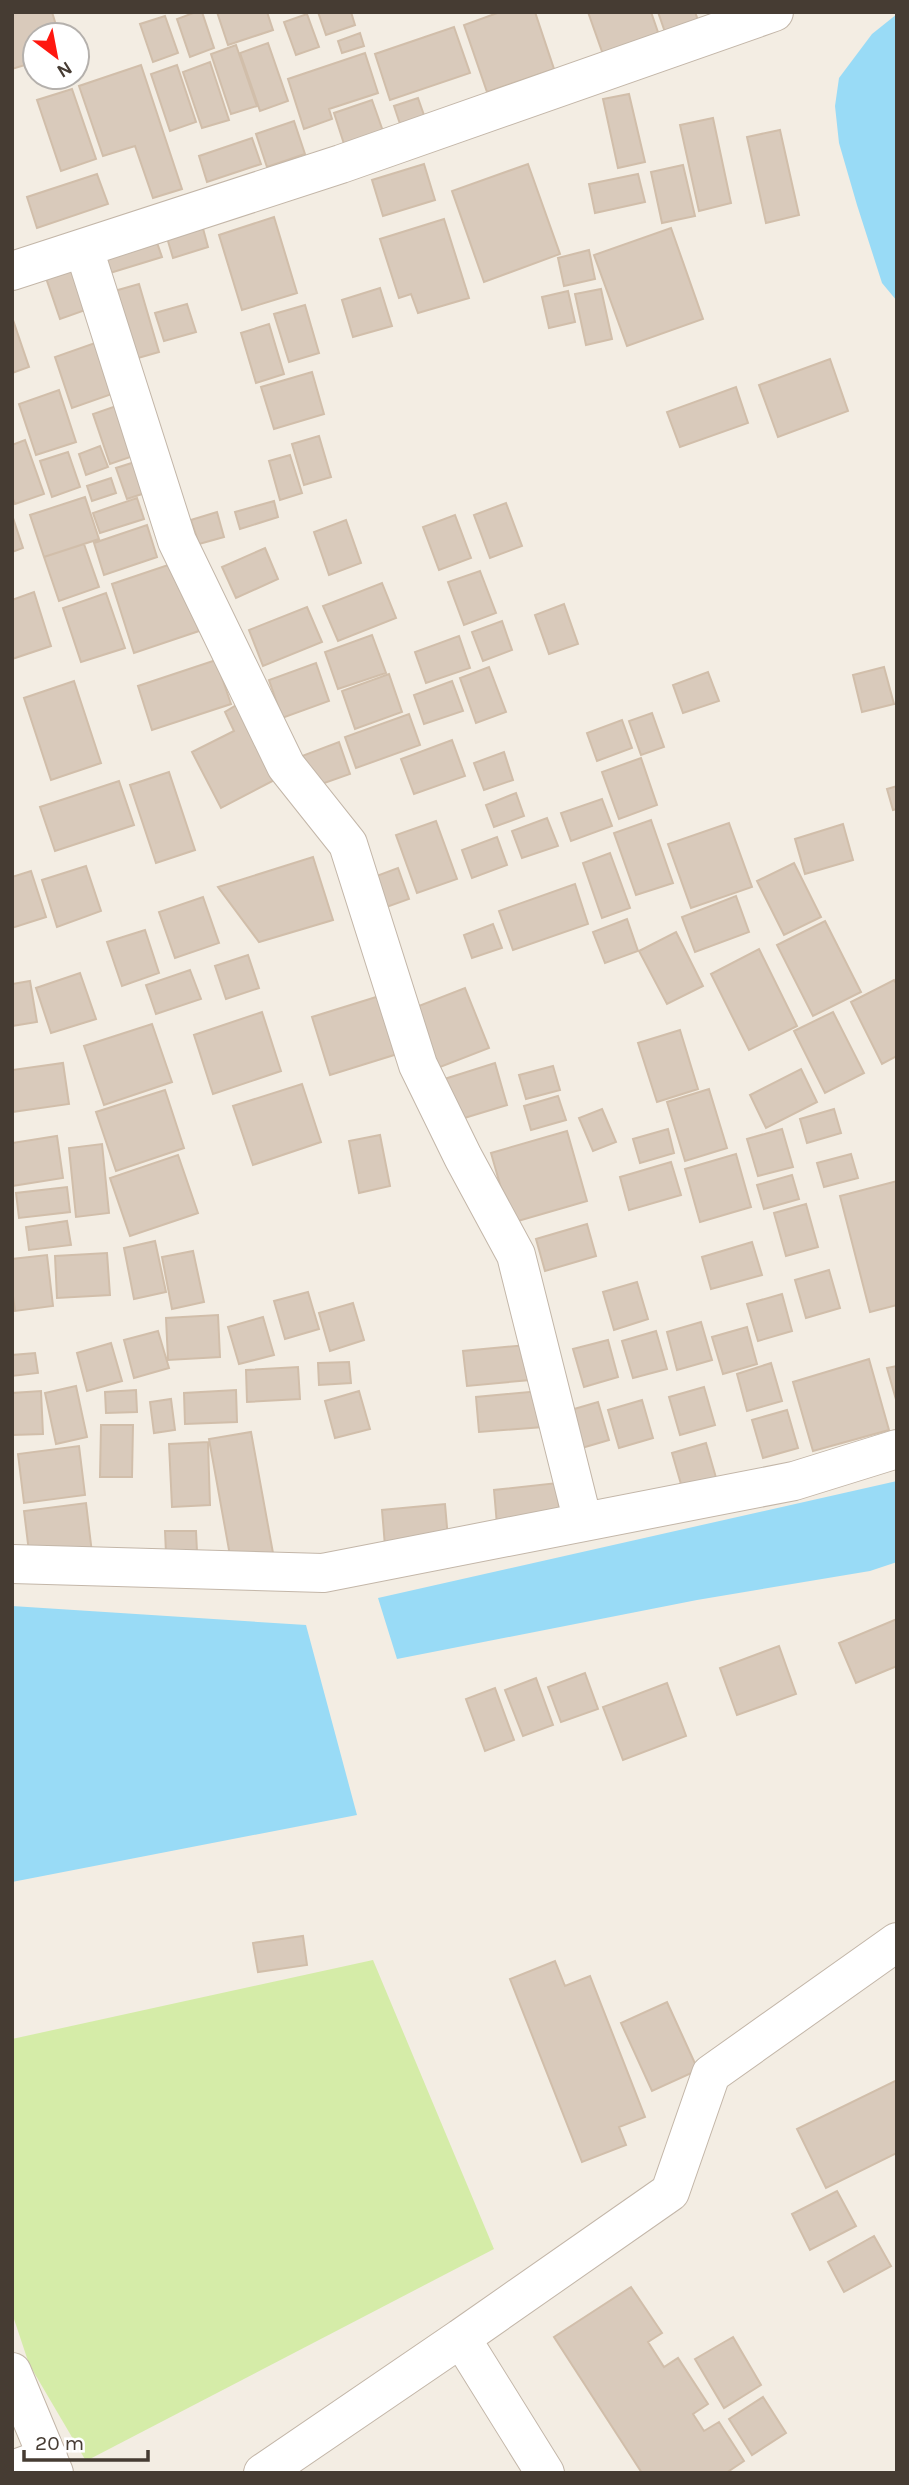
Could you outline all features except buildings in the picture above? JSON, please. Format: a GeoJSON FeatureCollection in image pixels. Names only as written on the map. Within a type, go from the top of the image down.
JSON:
{"type":"FeatureCollection","features":[{"type":"Feature","properties":{"kind":"street"},"geometry":{"type":"LineString","coordinates":[[12,271],[341,164],[774,12]]}},
{"type":"Feature","properties":{"kind":"street"},"geometry":{"type":"LineString","coordinates":[[84,249],[177,541],[286,766],[348,844],[418,1065],[463,1157],[516,1255],[583,1522]]}},
{"type":"Feature","properties":{"kind":"street"},"geometry":{"type":"LineString","coordinates":[[12,1564],[323,1573],[794,1481],[897,1449]]}},
{"type":"Feature","properties":{"kind":"street"},"geometry":{"type":"LineString","coordinates":[[263,2473],[670,2192],[711,2074],[897,1942]]}},
{"type":"Feature","properties":{"kind":"street"},"geometry":{"type":"LineString","coordinates":[[461,2338],[545,2473]]}},
{"type":"Feature","properties":{"kind":"street"},"geometry":{"type":"LineString","coordinates":[[12,2372],[51,2465],[12,2470]]}},
{"type":"Feature","properties":{"kind":"green space"},"geometry":{"type":"Polygon","coordinates":[[[373,1960],[494,2249],[86,2461],[29,2364],[12,2313],[12,2039],[373,1960]]]}},
{"type":"Feature","properties":{"kind":"water"},"geometry":{"type":"Polygon","coordinates":[[[897,14],[897,301],[882,283],[857,205],[839,143],[835,106],[839,78],[872,34],[897,14]]]}},
{"type":"Feature","properties":{"kind":"water"},"geometry":{"type":"Polygon","coordinates":[[[897,1481],[897,1562],[870,1571],[697,1600],[397,1659],[378,1598],[897,1481]]]}},
{"type":"Feature","properties":{"kind":"water"},"geometry":{"type":"Polygon","coordinates":[[[12,1606],[306,1625],[357,1815],[12,1882],[12,1606]]]}}]}
